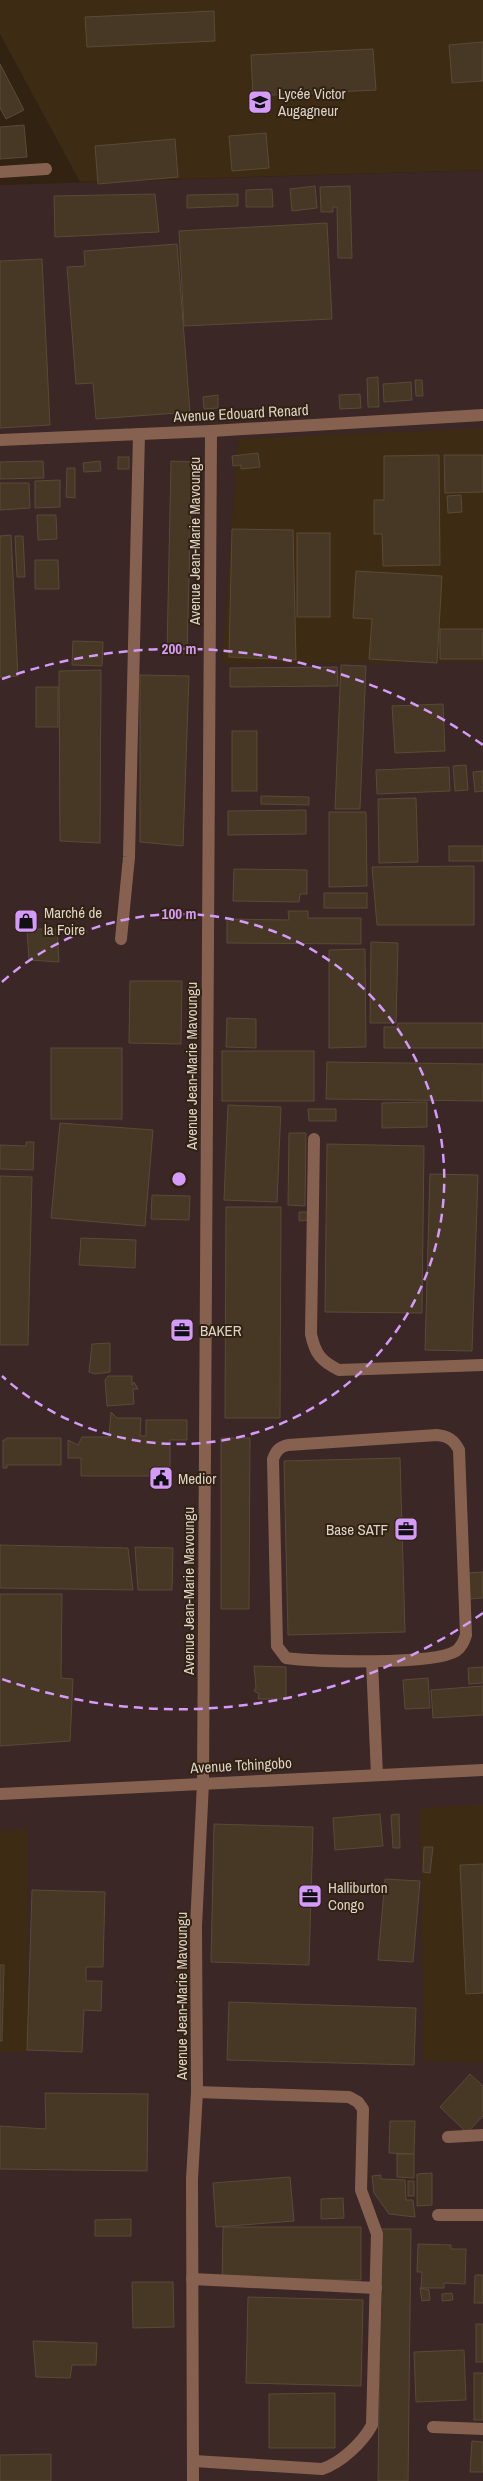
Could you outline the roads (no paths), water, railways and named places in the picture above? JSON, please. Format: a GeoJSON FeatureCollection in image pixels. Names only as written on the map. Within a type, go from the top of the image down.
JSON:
{"type":"FeatureCollection","features":[{"type":"Feature","properties":{"kind":"street"},"geometry":{"type":"LineString","coordinates":[[0,172],[46,169]]}},
{"type":"Feature","properties":{"kind":"street","name":"Avenue Edouard Renard"},"geometry":{"type":"LineString","coordinates":[[0,440],[211,431],[483,415]]}},
{"type":"Feature","properties":{"kind":"street","name":"Avenue Jean-Marie Mavoungu"},"geometry":{"type":"LineString","coordinates":[[193,2481],[192,2179],[197,2092],[196,1926],[204,1783],[211,431]]}},
{"type":"Feature","properties":{"kind":"street"},"geometry":{"type":"LineString","coordinates":[[121,939],[129,857],[139,434]]}},
{"type":"Feature","properties":{"kind":"street"},"geometry":{"type":"LineString","coordinates":[[314,1139],[311,1334],[314,1350],[326,1364],[339,1370],[483,1365]]}},
{"type":"Feature","properties":{"kind":"street"},"geometry":{"type":"LineString","coordinates":[[446,1436],[455,1442],[459,1450],[466,1635],[463,1643],[456,1650],[445,1655],[372,1662],[293,1659],[280,1653],[277,1646],[273,1459],[281,1446],[288,1445],[446,1436]]}},
{"type":"Feature","properties":{"kind":"street"},"geometry":{"type":"LineString","coordinates":[[372,1662],[377,1776]]}},
{"type":"Feature","properties":{"kind":"street","name":"Avenue Tchingobo"},"geometry":{"type":"LineString","coordinates":[[0,1794],[483,1770]]}},
{"type":"Feature","properties":{"kind":"street"},"geometry":{"type":"LineString","coordinates":[[194,2461],[322,2469],[332,2466],[367,2436],[372,2425],[376,2288],[376,2234],[361,2190],[363,2109],[358,2102],[349,2097],[197,2092]]}},
{"type":"Feature","properties":{"kind":"street"},"geometry":{"type":"LineString","coordinates":[[448,2137],[483,2135]]}},
{"type":"Feature","properties":{"kind":"street"},"geometry":{"type":"LineString","coordinates":[[438,2215],[483,2215]]}},
{"type":"Feature","properties":{"kind":"street"},"geometry":{"type":"LineString","coordinates":[[192,2279],[376,2288]]}},
{"type":"Feature","properties":{"kind":"street"},"geometry":{"type":"LineString","coordinates":[[432,2427],[483,2429]]}},
{"type":"Feature","properties":{"kind":"place","name":"Lycée Victor Augagneur"},"geometry":{"type":"Point","coordinates":[260,102]}},
{"type":"Feature","properties":{"kind":"place","name":"Marché de la Foire"},"geometry":{"type":"Point","coordinates":[26,921]}},
{"type":"Feature","properties":{"kind":"place","name":"BAKER"},"geometry":{"type":"Point","coordinates":[182,1330]}},
{"type":"Feature","properties":{"kind":"place","name":"Medior"},"geometry":{"type":"Point","coordinates":[161,1478]}},
{"type":"Feature","properties":{"kind":"place","name":"Base SATF"},"geometry":{"type":"Point","coordinates":[406,1529]}},
{"type":"Feature","properties":{"kind":"place","name":"Halliburton Congo"},"geometry":{"type":"Point","coordinates":[310,1896]}}]}
